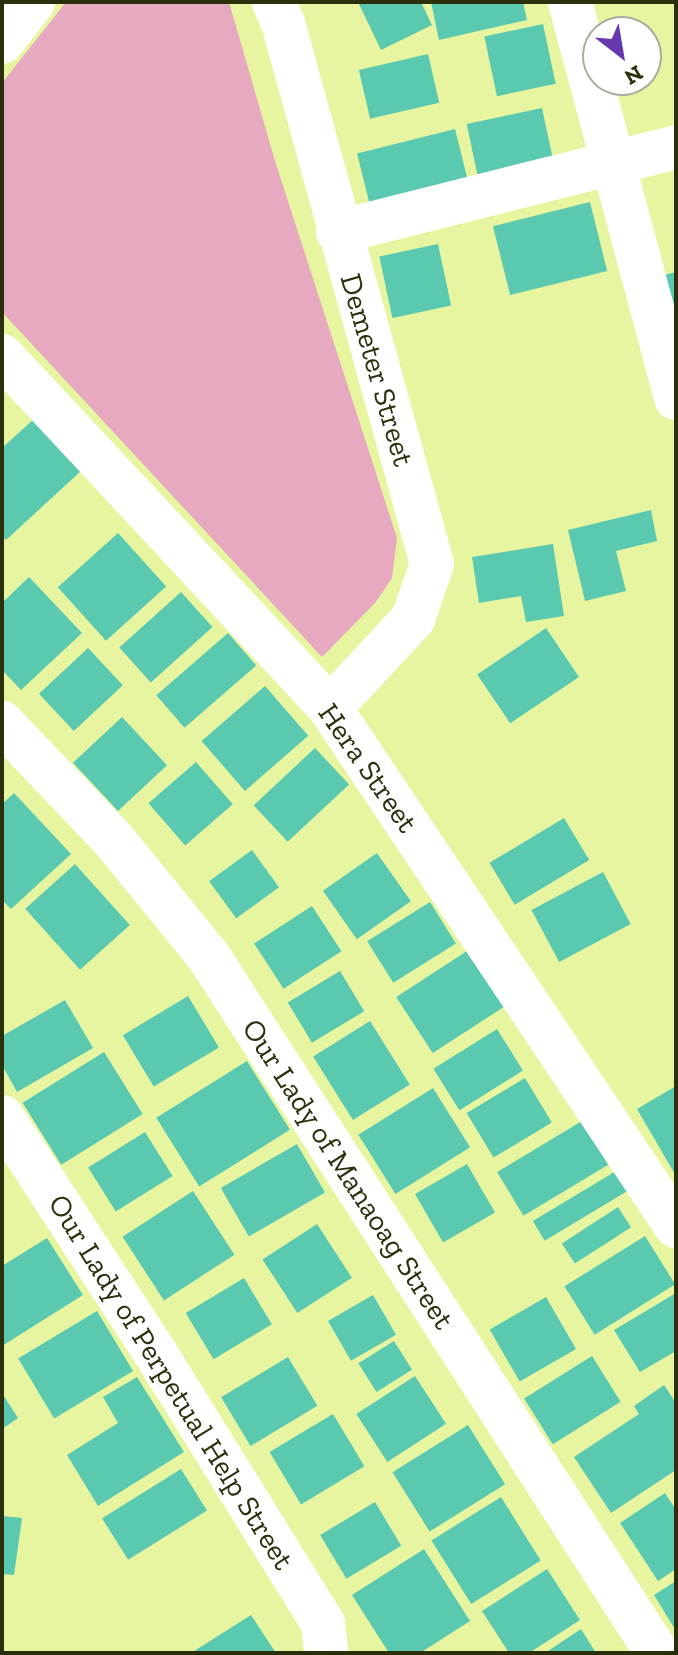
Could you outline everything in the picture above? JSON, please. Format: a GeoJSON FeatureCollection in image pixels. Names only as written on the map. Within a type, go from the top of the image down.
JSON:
{"type":"FeatureCollection","features":[{"type":"Feature","properties":{"kind":"street"},"geometry":{"type":"LineString","coordinates":[[2,42],[33,2]]}},
{"type":"Feature","properties":{"kind":"street","name":"Demeter Street"},"geometry":{"type":"LineString","coordinates":[[274,2],[283,23],[338,232],[432,564],[413,619],[330,708]]}},
{"type":"Feature","properties":{"kind":"street"},"geometry":{"type":"LineString","coordinates":[[570,2],[676,398]]}},
{"type":"Feature","properties":{"kind":"street"},"geometry":{"type":"LineString","coordinates":[[338,232],[614,166],[676,147]]}},
{"type":"Feature","properties":{"kind":"street","name":"Hera Street"},"geometry":{"type":"LineString","coordinates":[[2,356],[330,708],[676,1226]]}},
{"type":"Feature","properties":{"kind":"street","name":"Our Lady of Manaoag Street"},"geometry":{"type":"LineString","coordinates":[[2,723],[112,838],[209,957],[657,1653]]}},
{"type":"Feature","properties":{"kind":"street","name":"Our Lady of Perpetual Help Street"},"geometry":{"type":"LineString","coordinates":[[2,1117],[156,1354],[323,1623],[326,1653]]}},
{"type":"Feature","properties":{"kind":"shaded area"},"geometry":{"type":"Polygon","coordinates":[[[66,2],[229,2],[275,161],[397,538],[392,578],[375,603],[322,657],[2,312],[2,83],[66,2]]]}},
{"type":"Feature","properties":{"kind":"building"},"geometry":{"type":"Polygon","coordinates":[[[421,2],[432,25],[381,50],[359,4],[421,2]]]}},
{"type":"Feature","properties":{"kind":"building"},"geometry":{"type":"Polygon","coordinates":[[[431,2],[523,2],[527,20],[439,40],[431,2]]]}},
{"type":"Feature","properties":{"kind":"building"},"geometry":{"type":"Polygon","coordinates":[[[543,24],[556,84],[497,96],[484,36],[543,24]]]}},
{"type":"Feature","properties":{"kind":"building"},"geometry":{"type":"Polygon","coordinates":[[[428,54],[439,103],[370,119],[359,70],[428,54]]]}},
{"type":"Feature","properties":{"kind":"building"},"geometry":{"type":"Polygon","coordinates":[[[542,108],[556,175],[481,192],[467,124],[542,108]]]}},
{"type":"Feature","properties":{"kind":"building"},"geometry":{"type":"Polygon","coordinates":[[[455,129],[471,194],[373,218],[357,153],[455,129]]]}},
{"type":"Feature","properties":{"kind":"building"},"geometry":{"type":"Polygon","coordinates":[[[590,202],[607,271],[510,295],[493,226],[590,202]]]}},
{"type":"Feature","properties":{"kind":"building"},"geometry":{"type":"Polygon","coordinates":[[[438,244],[451,306],[392,318],[379,256],[438,244]]]}},
{"type":"Feature","properties":{"kind":"building"},"geometry":{"type":"Polygon","coordinates":[[[676,272],[676,315],[664,275],[676,272]]]}},
{"type":"Feature","properties":{"kind":"building"},"geometry":{"type":"Polygon","coordinates":[[[34,419],[81,471],[6,540],[2,536],[2,448],[34,419]]]}},
{"type":"Feature","properties":{"kind":"building"},"geometry":{"type":"Polygon","coordinates":[[[651,510],[657,541],[616,551],[626,591],[585,601],[568,530],[651,510]]]}},
{"type":"Feature","properties":{"kind":"building"},"geometry":{"type":"Polygon","coordinates":[[[118,533],[166,587],[106,641],[58,587],[118,533]]]}},
{"type":"Feature","properties":{"kind":"building"},"geometry":{"type":"Polygon","coordinates":[[[553,544],[564,616],[526,622],[521,596],[479,603],[472,557],[553,544]]]}},
{"type":"Feature","properties":{"kind":"building"},"geometry":{"type":"Polygon","coordinates":[[[29,577],[82,633],[21,690],[2,670],[2,603],[29,577]]]}},
{"type":"Feature","properties":{"kind":"building"},"geometry":{"type":"Polygon","coordinates":[[[181,592],[212,627],[151,682],[119,648],[181,592]]]}},
{"type":"Feature","properties":{"kind":"building"},"geometry":{"type":"Polygon","coordinates":[[[546,628],[579,677],[510,723],[477,674],[546,628]]]}},
{"type":"Feature","properties":{"kind":"building"},"geometry":{"type":"Polygon","coordinates":[[[228,633],[256,665],[185,728],[156,695],[228,633]]]}},
{"type":"Feature","properties":{"kind":"building"},"geometry":{"type":"Polygon","coordinates":[[[88,648],[123,685],[74,731],[39,694],[88,648]]]}},
{"type":"Feature","properties":{"kind":"building"},"geometry":{"type":"Polygon","coordinates":[[[265,686],[308,736],[245,791],[202,741],[265,686]]]}},
{"type":"Feature","properties":{"kind":"building"},"geometry":{"type":"Polygon","coordinates":[[[122,717],[167,765],[118,811],[73,763],[122,717]]]}},
{"type":"Feature","properties":{"kind":"building"},"geometry":{"type":"Polygon","coordinates":[[[315,748],[349,785],[288,842],[254,805],[315,748]]]}},
{"type":"Feature","properties":{"kind":"building"},"geometry":{"type":"Polygon","coordinates":[[[196,762],[233,804],[185,846],[148,803],[196,762]]]}},
{"type":"Feature","properties":{"kind":"building"},"geometry":{"type":"Polygon","coordinates":[[[14,793],[71,854],[11,909],[2,900],[2,804],[14,793]]]}},
{"type":"Feature","properties":{"kind":"building"},"geometry":{"type":"Polygon","coordinates":[[[564,818],[589,860],[515,905],[489,863],[564,818]]]}},
{"type":"Feature","properties":{"kind":"building"},"geometry":{"type":"Polygon","coordinates":[[[252,850],[279,887],[236,918],[209,881],[252,850]]]}},
{"type":"Feature","properties":{"kind":"building"},"geometry":{"type":"Polygon","coordinates":[[[377,853],[411,901],[357,939],[323,891],[377,853]]]}},
{"type":"Feature","properties":{"kind":"building"},"geometry":{"type":"Polygon","coordinates":[[[75,864],[130,925],[80,970],[25,909],[75,864]]]}},
{"type":"Feature","properties":{"kind":"building"},"geometry":{"type":"Polygon","coordinates":[[[603,872],[631,924],[559,962],[531,910],[603,872]]]}},
{"type":"Feature","properties":{"kind":"building"},"geometry":{"type":"Polygon","coordinates":[[[430,902],[456,944],[393,983],[367,941],[430,902]]]}},
{"type":"Feature","properties":{"kind":"building"},"geometry":{"type":"Polygon","coordinates":[[[312,906],[341,951],[284,989],[254,944],[312,906]]]}},
{"type":"Feature","properties":{"kind":"building"},"geometry":{"type":"Polygon","coordinates":[[[470,949],[506,1005],[433,1053],[396,997],[470,949]]]}},
{"type":"Feature","properties":{"kind":"building"},"geometry":{"type":"Polygon","coordinates":[[[340,971],[364,1011],[312,1043],[288,1002],[340,971]]]}},
{"type":"Feature","properties":{"kind":"building"},"geometry":{"type":"Polygon","coordinates":[[[188,996],[219,1047],[154,1087],[123,1035],[188,996]]]}},
{"type":"Feature","properties":{"kind":"building"},"geometry":{"type":"Polygon","coordinates":[[[65,1000],[93,1048],[17,1092],[2,1065],[2,1036],[65,1000]]]}},
{"type":"Feature","properties":{"kind":"building"},"geometry":{"type":"Polygon","coordinates":[[[370,1021],[410,1085],[353,1120],[313,1057],[370,1021]]]}},
{"type":"Feature","properties":{"kind":"building"},"geometry":{"type":"Polygon","coordinates":[[[497,1029],[523,1071],[459,1110],[433,1069],[497,1029]]]}},
{"type":"Feature","properties":{"kind":"building"},"geometry":{"type":"Polygon","coordinates":[[[104,1052],[143,1114],[61,1165],[23,1103],[104,1052]]]}},
{"type":"Feature","properties":{"kind":"building"},"geometry":{"type":"Polygon","coordinates":[[[247,1061],[290,1130],[199,1186],[156,1118],[247,1061]]]}},
{"type":"Feature","properties":{"kind":"building"},"geometry":{"type":"Polygon","coordinates":[[[525,1078],[552,1123],[493,1158],[467,1113],[525,1078]]]}},
{"type":"Feature","properties":{"kind":"building"},"geometry":{"type":"Polygon","coordinates":[[[676,1086],[676,1176],[637,1109],[676,1086]]]}},
{"type":"Feature","properties":{"kind":"building"},"geometry":{"type":"Polygon","coordinates":[[[433,1088],[470,1147],[395,1194],[358,1135],[433,1088]]]}},
{"type":"Feature","properties":{"kind":"building"},"geometry":{"type":"Polygon","coordinates":[[[582,1121],[608,1165],[523,1216],[497,1172],[582,1121]]]}},
{"type":"Feature","properties":{"kind":"building"},"geometry":{"type":"Polygon","coordinates":[[[145,1132],[173,1176],[116,1212],[88,1168],[145,1132]]]}},
{"type":"Feature","properties":{"kind":"building"},"geometry":{"type":"Polygon","coordinates":[[[297,1144],[325,1192],[249,1236],[221,1188],[297,1144]]]}},
{"type":"Feature","properties":{"kind":"building"},"geometry":{"type":"Polygon","coordinates":[[[467,1164],[495,1212],[443,1242],[415,1194],[467,1164]]]}},
{"type":"Feature","properties":{"kind":"building"},"geometry":{"type":"Polygon","coordinates":[[[616,1171],[628,1191],[545,1241],[533,1221],[616,1171]]]}},
{"type":"Feature","properties":{"kind":"building"},"geometry":{"type":"Polygon","coordinates":[[[193,1191],[234,1255],[164,1300],[123,1237],[193,1191]]]}},
{"type":"Feature","properties":{"kind":"building"},"geometry":{"type":"Polygon","coordinates":[[[618,1207],[631,1227],[575,1264],[562,1243],[618,1207]]]}},
{"type":"Feature","properties":{"kind":"building"},"geometry":{"type":"Polygon","coordinates":[[[317,1224],[352,1278],[297,1313],[262,1259],[317,1224]]]}},
{"type":"Feature","properties":{"kind":"building"},"geometry":{"type":"Polygon","coordinates":[[[645,1236],[675,1284],[595,1335],[564,1286],[645,1236]]]}},
{"type":"Feature","properties":{"kind":"building"},"geometry":{"type":"Polygon","coordinates":[[[47,1238],[83,1295],[2,1346],[2,1266],[47,1238]]]}},
{"type":"Feature","properties":{"kind":"building"},"geometry":{"type":"Polygon","coordinates":[[[244,1278],[272,1324],[214,1359],[186,1313],[244,1278]]]}},
{"type":"Feature","properties":{"kind":"building"},"geometry":{"type":"Polygon","coordinates":[[[676,1293],[676,1351],[640,1372],[614,1330],[676,1293]]]}},
{"type":"Feature","properties":{"kind":"building"},"geometry":{"type":"Polygon","coordinates":[[[373,1295],[396,1335],[351,1361],[328,1321],[373,1295]]]}},
{"type":"Feature","properties":{"kind":"building"},"geometry":{"type":"Polygon","coordinates":[[[546,1297],[576,1349],[520,1381],[490,1330],[546,1297]]]}},
{"type":"Feature","properties":{"kind":"building"},"geometry":{"type":"Polygon","coordinates":[[[97,1311],[133,1371],[54,1418],[18,1358],[97,1311]]]}},
{"type":"Feature","properties":{"kind":"building"},"geometry":{"type":"Polygon","coordinates":[[[394,1341],[412,1370],[376,1392],[358,1363],[394,1341]]]}},
{"type":"Feature","properties":{"kind":"building"},"geometry":{"type":"Polygon","coordinates":[[[592,1356],[621,1402],[553,1444],[524,1398],[592,1356]]]}},
{"type":"Feature","properties":{"kind":"building"},"geometry":{"type":"Polygon","coordinates":[[[288,1357],[317,1406],[250,1446],[221,1397],[288,1357]]]}},
{"type":"Feature","properties":{"kind":"building"},"geometry":{"type":"Polygon","coordinates":[[[415,1376],[446,1424],[387,1462],[356,1414],[415,1376]]]}},
{"type":"Feature","properties":{"kind":"building"},"geometry":{"type":"Polygon","coordinates":[[[137,1377],[184,1452],[98,1506],[67,1455],[118,1423],[103,1397],[137,1377]]]}},
{"type":"Feature","properties":{"kind":"building"},"geometry":{"type":"Polygon","coordinates":[[[664,1385],[676,1403],[676,1470],[611,1513],[574,1457],[639,1414],[634,1406],[664,1385]]]}},
{"type":"Feature","properties":{"kind":"building"},"geometry":{"type":"Polygon","coordinates":[[[2,1393],[18,1418],[2,1429],[2,1393]]]}},
{"type":"Feature","properties":{"kind":"building"},"geometry":{"type":"Polygon","coordinates":[[[333,1414],[364,1466],[301,1504],[270,1452],[333,1414]]]}},
{"type":"Feature","properties":{"kind":"building"},"geometry":{"type":"Polygon","coordinates":[[[468,1425],[505,1484],[430,1532],[393,1472],[468,1425]]]}},
{"type":"Feature","properties":{"kind":"building"},"geometry":{"type":"Polygon","coordinates":[[[181,1469],[207,1511],[128,1560],[102,1518],[181,1469]]]}},
{"type":"Feature","properties":{"kind":"building"},"geometry":{"type":"Polygon","coordinates":[[[665,1493],[676,1510],[676,1569],[658,1581],[620,1523],[665,1493]]]}},
{"type":"Feature","properties":{"kind":"building"},"geometry":{"type":"Polygon","coordinates":[[[501,1497],[541,1561],[471,1604],[431,1540],[501,1497]]]}},
{"type":"Feature","properties":{"kind":"building"},"geometry":{"type":"Polygon","coordinates":[[[375,1502],[401,1546],[346,1579],[320,1535],[375,1502]]]}},
{"type":"Feature","properties":{"kind":"building"},"geometry":{"type":"Polygon","coordinates":[[[2,1516],[22,1518],[14,1575],[2,1574],[2,1516]]]}},
{"type":"Feature","properties":{"kind":"building"},"geometry":{"type":"Polygon","coordinates":[[[424,1549],[470,1621],[420,1653],[389,1653],[352,1595],[424,1549]]]}},
{"type":"Feature","properties":{"kind":"building"},"geometry":{"type":"Polygon","coordinates":[[[547,1569],[580,1620],[529,1653],[509,1653],[482,1611],[547,1569]]]}},
{"type":"Feature","properties":{"kind":"building"},"geometry":{"type":"Polygon","coordinates":[[[676,1581],[676,1631],[654,1595],[676,1581]]]}},
{"type":"Feature","properties":{"kind":"building"},"geometry":{"type":"Polygon","coordinates":[[[251,1615],[276,1653],[191,1653],[251,1615]]]}},
{"type":"Feature","properties":{"kind":"building"},"geometry":{"type":"Polygon","coordinates":[[[581,1629],[596,1653],[545,1653],[581,1629]]]}}]}
